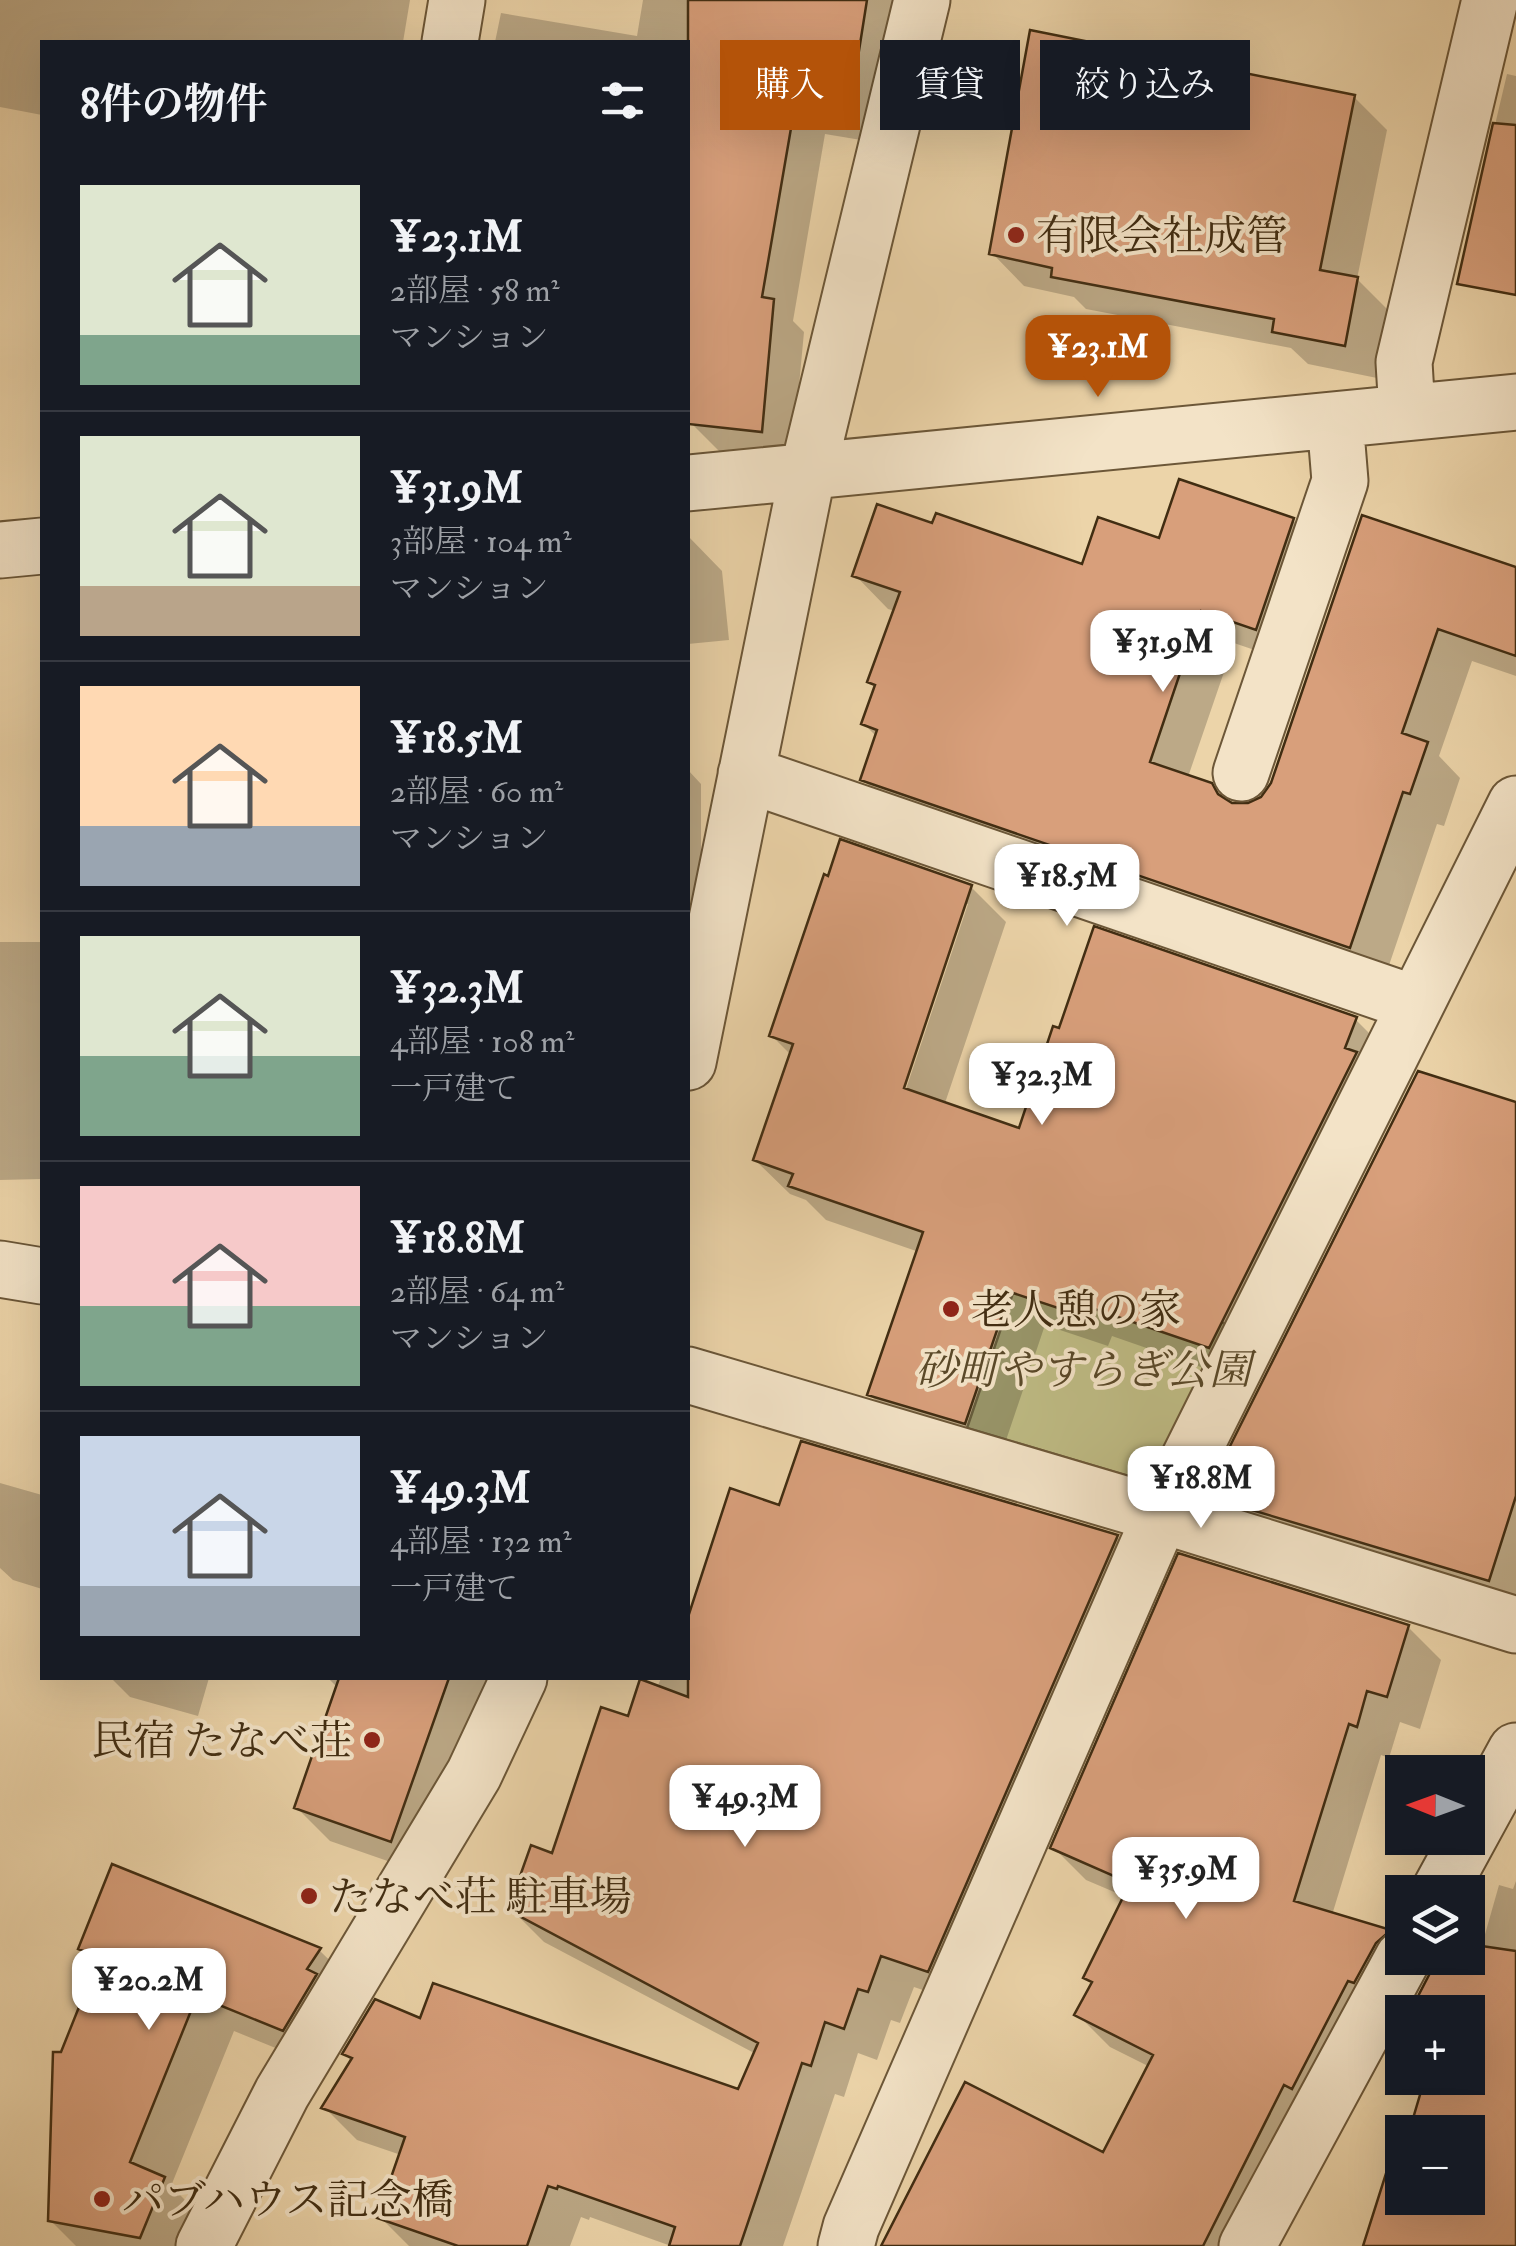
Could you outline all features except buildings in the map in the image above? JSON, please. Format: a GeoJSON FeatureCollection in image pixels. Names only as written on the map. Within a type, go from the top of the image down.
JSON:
{"type":"FeatureCollection","features":[{"type":"Feature","properties":{"kind":"street"},"geometry":{"type":"LineString","coordinates":[[450,40],[457,0]]}},
{"type":"Feature","properties":{"kind":"street"},"geometry":{"type":"LineString","coordinates":[[690,1052],[808,471],[922,0]]}},
{"type":"Feature","properties":{"kind":"street"},"geometry":{"type":"LineString","coordinates":[[1408,412],[1404,362],[1490,0]]}},
{"type":"Feature","properties":{"kind":"street"},"geometry":{"type":"LineString","coordinates":[[690,483],[1516,402]]}},
{"type":"Feature","properties":{"kind":"street"},"geometry":{"type":"LineString","coordinates":[[1241,772],[1340,481],[1335,420]]}},
{"type":"Feature","properties":{"kind":"street"},"geometry":{"type":"LineString","coordinates":[[0,550],[40,546]]}},
{"type":"Feature","properties":{"kind":"street"},"geometry":{"type":"LineString","coordinates":[[746,774],[1416,1004]]}},
{"type":"Feature","properties":{"kind":"street"},"geometry":{"type":"LineString","coordinates":[[846,2246],[850,2227],[1161,1515],[1516,804]]}},
{"type":"Feature","properties":{"kind":"street"},"geometry":{"type":"LineString","coordinates":[[0,1269],[40,1276]]}},
{"type":"Feature","properties":{"kind":"street"},"geometry":{"type":"LineString","coordinates":[[690,1376],[1516,1625]]}},
{"type":"Feature","properties":{"kind":"street"},"geometry":{"type":"LineString","coordinates":[[204,2246],[282,2093],[474,1774],[518,1680]]}},
{"type":"Feature","properties":{"kind":"street"},"geometry":{"type":"LineString","coordinates":[[1448,1875],[1516,1750]]}},
{"type":"Feature","properties":{"kind":"street"},"geometry":{"type":"LineString","coordinates":[[1247,2246],[1395,1975]]}},
{"type":"Feature","properties":{"kind":"green space","name":"砂町やすらぎ公園"},"geometry":{"type":"Polygon","coordinates":[[[1026,1255],[1226,1324],[1153,1471],[1135,1478],[967,1428],[1026,1255]]]}},
{"type":"Feature","properties":{"kind":"place","name":"有限会社成管"},"geometry":{"type":"Point","coordinates":[1016,235]}},
{"type":"Feature","properties":{"kind":"place","name":"老人憩の家"},"geometry":{"type":"Point","coordinates":[951,1309]}},
{"type":"Feature","properties":{"kind":"place","name":"民宿 たなべ荘"},"geometry":{"type":"Point","coordinates":[372,1740]}},
{"type":"Feature","properties":{"kind":"place","name":"たなべ荘 駐車場"},"geometry":{"type":"Point","coordinates":[309,1896]}},
{"type":"Feature","properties":{"kind":"place","name":"パブハウス記念橋"},"geometry":{"type":"Point","coordinates":[102,2199]}}]}
